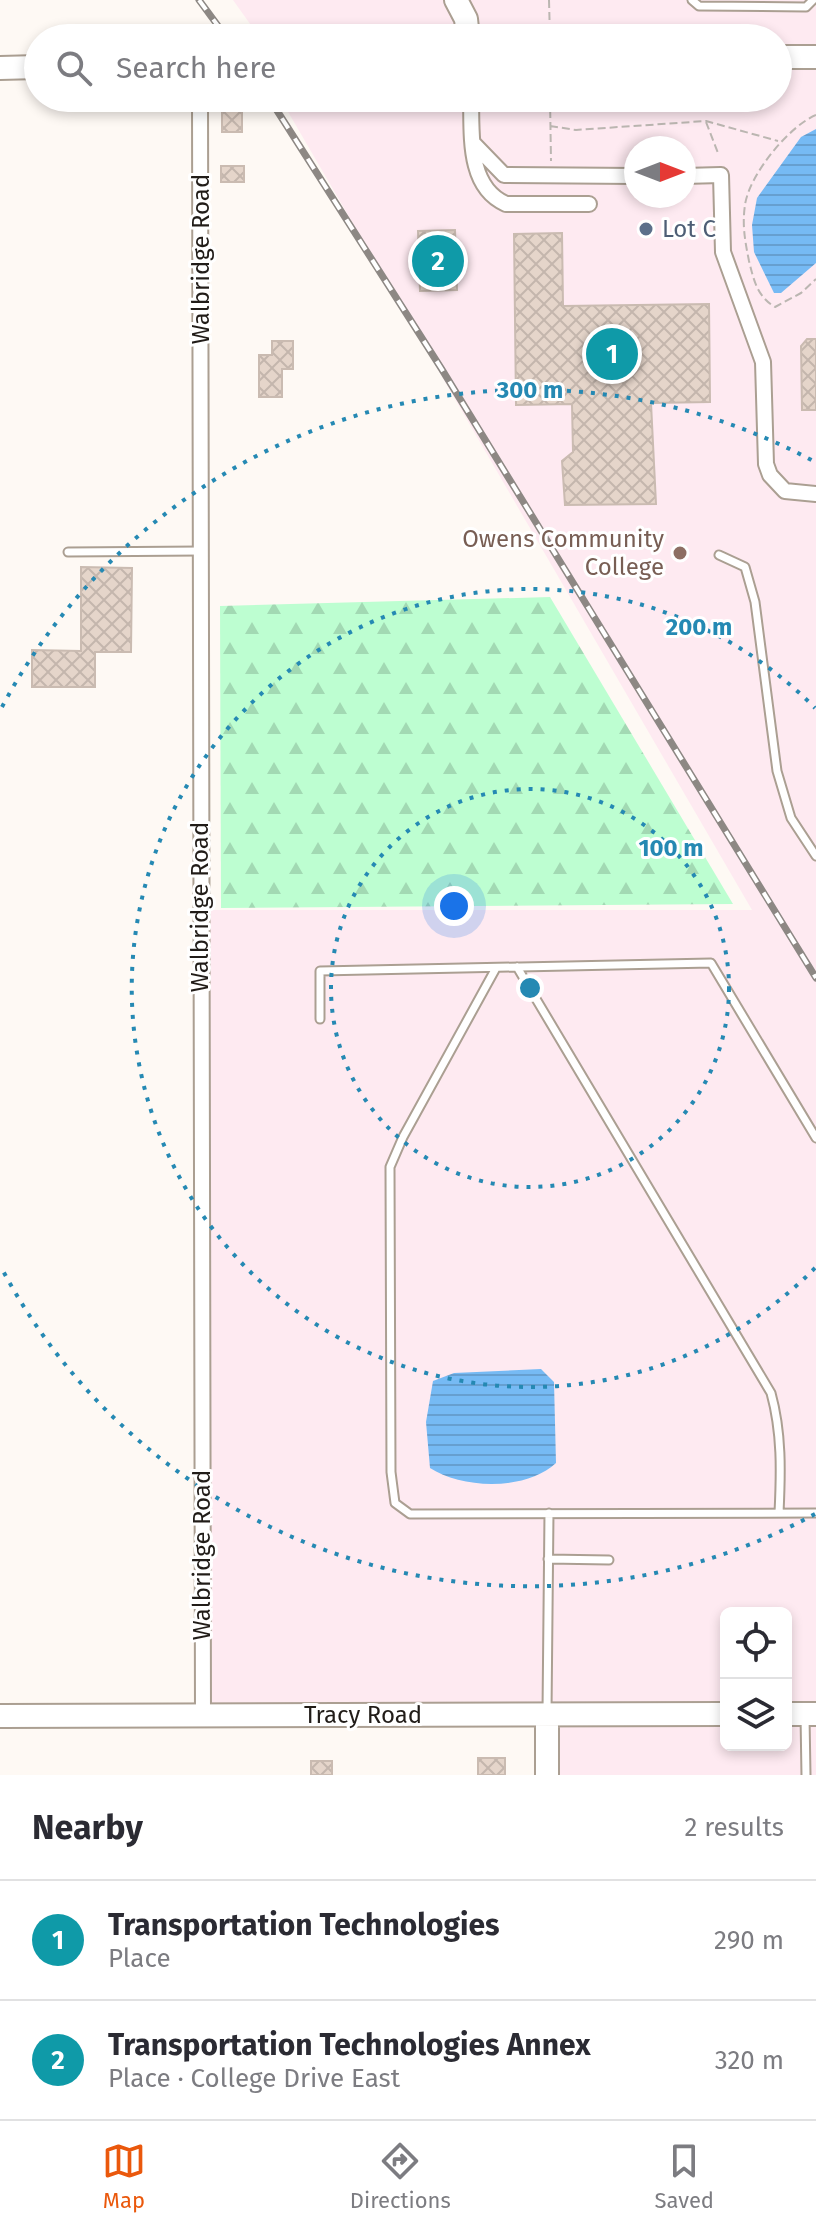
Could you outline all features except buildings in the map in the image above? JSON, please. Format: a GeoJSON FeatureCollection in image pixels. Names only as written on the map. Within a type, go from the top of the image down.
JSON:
{"type":"FeatureCollection","features":[{"type":"Feature","properties":{"kind":"street"},"geometry":{"type":"LineString","coordinates":[[456,0],[467,24]]}},
{"type":"Feature","properties":{"kind":"street"},"geometry":{"type":"LineString","coordinates":[[792,57],[816,57]]}},
{"type":"Feature","properties":{"kind":"street"},"geometry":{"type":"LineString","coordinates":[[0,68],[24,67]]}},
{"type":"Feature","properties":{"kind":"street","name":"Walbridge Road"},"geometry":{"type":"LineString","coordinates":[[200,112],[203,1715]]}},
{"type":"Feature","properties":{"kind":"street"},"geometry":{"type":"LineString","coordinates":[[472,112],[478,175],[495,199],[506,204],[589,204]]}},
{"type":"Feature","properties":{"kind":"street"},"geometry":{"type":"LineString","coordinates":[[473,143],[504,175],[624,176]]}},
{"type":"Feature","properties":{"kind":"street"},"geometry":{"type":"LineString","coordinates":[[696,176],[721,175],[723,252],[763,362],[766,464],[770,475],[785,491],[816,494]]}},
{"type":"Feature","properties":{"kind":"street"},"geometry":{"type":"LineString","coordinates":[[547,1714],[547,1775]]}},
{"type":"Feature","properties":{"kind":"street","name":"Tracy Road"},"geometry":{"type":"LineString","coordinates":[[0,1716],[720,1714]]}},
{"type":"Feature","properties":{"kind":"lane"},"geometry":{"type":"LineString","coordinates":[[692,0],[699,6],[763,3],[806,7],[813,0]]}},
{"type":"Feature","properties":{"kind":"lane"},"geometry":{"type":"LineString","coordinates":[[68,552],[201,551]]}},
{"type":"Feature","properties":{"kind":"lane"},"geometry":{"type":"LineString","coordinates":[[719,555],[745,567],[755,602],[777,771],[791,818],[816,856]]}},
{"type":"Feature","properties":{"kind":"lane"},"geometry":{"type":"LineString","coordinates":[[320,1019],[320,971],[711,963],[816,1138]]}},
{"type":"Feature","properties":{"kind":"lane"},"geometry":{"type":"LineString","coordinates":[[517,967],[771,1393],[778,1418],[782,1462],[779,1513]]}},
{"type":"Feature","properties":{"kind":"lane"},"geometry":{"type":"LineString","coordinates":[[496,968],[403,1137],[390,1167],[391,1472],[395,1503],[410,1514],[816,1513]]}},
{"type":"Feature","properties":{"kind":"lane"},"geometry":{"type":"LineString","coordinates":[[547,1714],[549,1513]]}},
{"type":"Feature","properties":{"kind":"lane"},"geometry":{"type":"LineString","coordinates":[[548,1559],[609,1560]]}},
{"type":"Feature","properties":{"kind":"lane"},"geometry":{"type":"LineString","coordinates":[[802,1714],[806,1775]]}},
{"type":"Feature","properties":{"kind":"path"},"geometry":{"type":"LineString","coordinates":[[549,0],[550,24]]}},
{"type":"Feature","properties":{"kind":"path"},"geometry":{"type":"LineString","coordinates":[[550,112],[552,177]]}},
{"type":"Feature","properties":{"kind":"path"},"geometry":{"type":"LineString","coordinates":[[816,115],[799,122],[779,141],[745,200],[743,230],[754,281],[763,300],[775,307],[801,293],[816,279]]}},
{"type":"Feature","properties":{"kind":"path"},"geometry":{"type":"LineString","coordinates":[[550,126],[576,130],[706,121],[779,141]]}},
{"type":"Feature","properties":{"kind":"path"},"geometry":{"type":"LineString","coordinates":[[706,121],[718,153]]}},
{"type":"Feature","properties":{"kind":"shaded area","name":"Owens Community College"},"geometry":{"type":"Polygon","coordinates":[[[233,0],[816,0],[816,1775],[547,1775],[547,1715],[203,1715],[200,910],[752,910],[288,112],[792,112],[792,24],[250,24],[233,0]]]}},
{"type":"Feature","properties":{"kind":"green space"},"geometry":{"type":"Polygon","coordinates":[[[550,597],[733,904],[221,908],[220,606],[550,597]]]}},
{"type":"Feature","properties":{"kind":"water"},"geometry":{"type":"Polygon","coordinates":[[[816,129],[816,263],[781,293],[774,293],[754,252],[752,225],[757,198],[801,137],[816,129]]]}},
{"type":"Feature","properties":{"kind":"water"},"geometry":{"type":"Polygon","coordinates":[[[541,1369],[554,1382],[556,1463],[528,1479],[494,1484],[459,1480],[430,1468],[426,1422],[433,1381],[454,1373],[541,1369]]]}},
{"type":"Feature","properties":{"kind":"railway"},"geometry":{"type":"LineString","coordinates":[[199,0],[217,24]]}},
{"type":"Feature","properties":{"kind":"railway"},"geometry":{"type":"LineString","coordinates":[[278,112],[441,368],[816,978]]}},
{"type":"Feature","properties":{"kind":"place","name":"Lot C"},"geometry":{"type":"Point","coordinates":[646,229]}},
{"type":"Feature","properties":{"kind":"place","name":"Transportation Technologies Annex"},"geometry":{"type":"Point","coordinates":[438,261]}},
{"type":"Feature","properties":{"kind":"place","name":"Transportation Technologies"},"geometry":{"type":"Point","coordinates":[612,354]}},
{"type":"Feature","properties":{"kind":"place","name":"Owens Community College"},"geometry":{"type":"Point","coordinates":[680,553]}}]}
